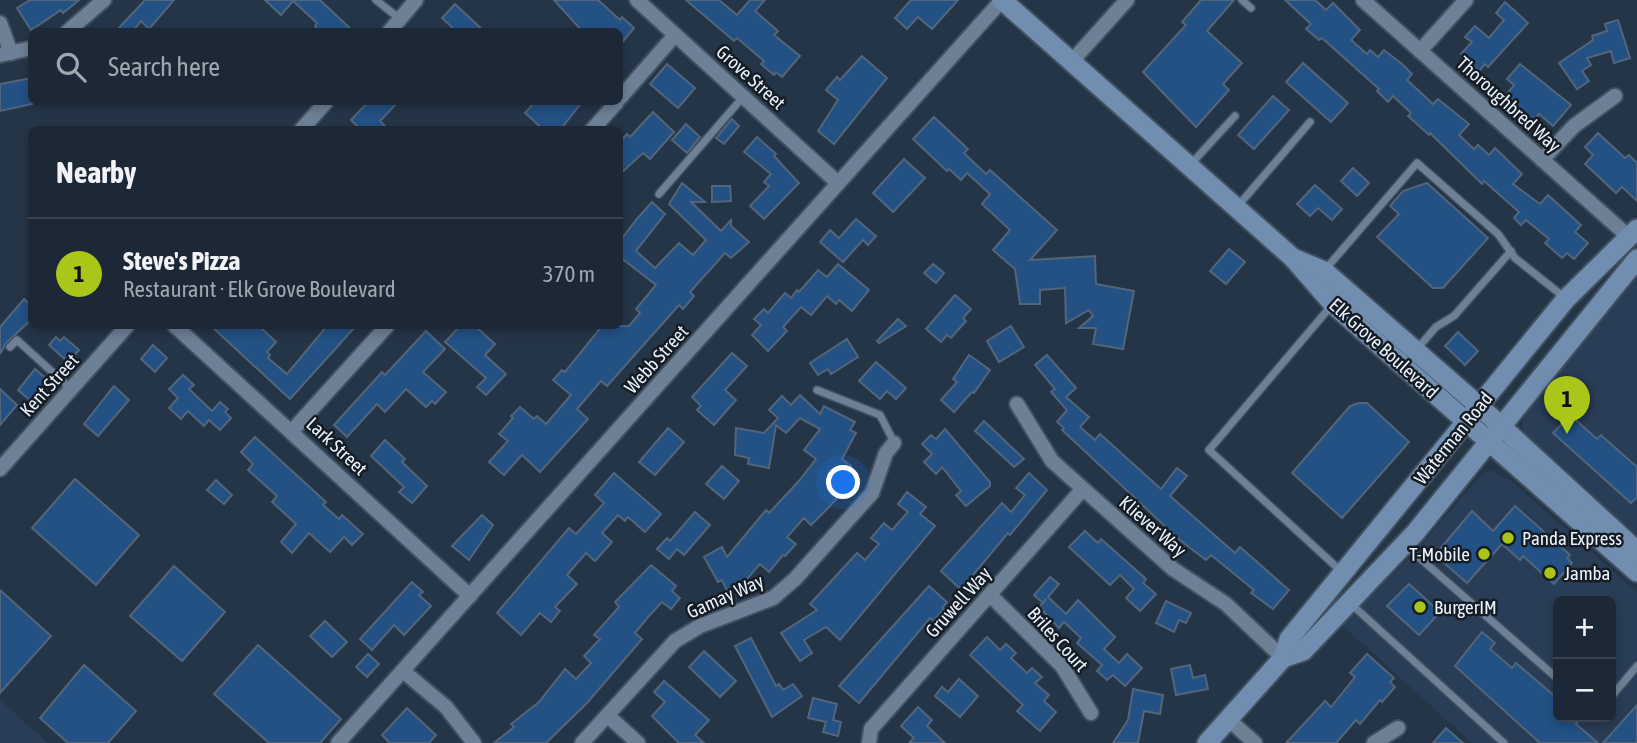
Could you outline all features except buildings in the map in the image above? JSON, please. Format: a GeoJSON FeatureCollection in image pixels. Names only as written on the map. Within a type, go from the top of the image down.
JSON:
{"type":"FeatureCollection","features":[{"type":"Feature","properties":{"kind":"main road","name":"Elk Grove Boulevard"},"geometry":{"type":"LineString","coordinates":[[1002,0],[1293,258],[1333,304],[1466,422],[1495,434],[1636,548]]}},
{"type":"Feature","properties":{"kind":"main road","name":"Waterman Road"},"geometry":{"type":"LineString","coordinates":[[1207,743],[1283,658],[1289,639],[1566,299],[1633,233]]}},
{"type":"Feature","properties":{"kind":"main road"},"geometry":{"type":"LineString","coordinates":[[1554,360],[1556,342],[1625,257],[1633,233]]}},
{"type":"Feature","properties":{"kind":"main road","name":"Elk Grove Boulevard"},"geometry":{"type":"LineString","coordinates":[[1293,258],[1324,271],[1479,406],[1495,434],[1637,572]]}},
{"type":"Feature","properties":{"kind":"main road","name":"Waterman Road"},"geometry":{"type":"LineString","coordinates":[[1283,658],[1303,651],[1405,545],[1637,259]]}},
{"type":"Feature","properties":{"kind":"street"},"geometry":{"type":"LineString","coordinates":[[72,28],[104,0]]}},
{"type":"Feature","properties":{"kind":"street"},"geometry":{"type":"LineString","coordinates":[[392,28],[416,0]]}},
{"type":"Feature","properties":{"kind":"street","name":"Grove Street"},"geometry":{"type":"LineString","coordinates":[[638,0],[838,183]]}},
{"type":"Feature","properties":{"kind":"street","name":"Webb Street"},"geometry":{"type":"LineString","coordinates":[[338,743],[1002,0]]}},
{"type":"Feature","properties":{"kind":"street"},"geometry":{"type":"LineString","coordinates":[[1072,61],[1127,0]]}},
{"type":"Feature","properties":{"kind":"street","name":"Thoroughbred Way"},"geometry":{"type":"LineString","coordinates":[[1363,0],[1542,160],[1633,233]]}},
{"type":"Feature","properties":{"kind":"street"},"geometry":{"type":"LineString","coordinates":[[1420,51],[1466,0]]}},
{"type":"Feature","properties":{"kind":"street"},"geometry":{"type":"LineString","coordinates":[[0,23],[5,54],[28,49]]}},
{"type":"Feature","properties":{"kind":"street"},"geometry":{"type":"LineString","coordinates":[[623,94],[675,34]]}},
{"type":"Feature","properties":{"kind":"street"},"geometry":{"type":"LineString","coordinates":[[1542,160],[1574,126],[1615,96]]}},
{"type":"Feature","properties":{"kind":"street"},"geometry":{"type":"LineString","coordinates":[[305,126],[323,105]]}},
{"type":"Feature","properties":{"kind":"street"},"geometry":{"type":"LineString","coordinates":[[595,126],[614,105]]}},
{"type":"Feature","properties":{"kind":"street","name":"Kent Street"},"geometry":{"type":"LineString","coordinates":[[0,470],[124,329]]}},
{"type":"Feature","properties":{"kind":"street","name":"Lark Street"},"geometry":{"type":"LineString","coordinates":[[178,329],[470,596]]}},
{"type":"Feature","properties":{"kind":"street"},"geometry":{"type":"LineString","coordinates":[[292,431],[384,329]]}},
{"type":"Feature","properties":{"kind":"street","name":"Kliever Way"},"geometry":{"type":"LineString","coordinates":[[1017,404],[1052,461],[1172,569],[1226,604],[1283,658]]}},
{"type":"Feature","properties":{"kind":"street","name":"Gamay Way"},"geometry":{"type":"LineString","coordinates":[[582,743],[675,641],[700,626],[773,598],[794,579],[872,493],[887,453],[894,443]]}},
{"type":"Feature","properties":{"kind":"street","name":"Gruwell Way"},"geometry":{"type":"LineString","coordinates":[[869,743],[871,729],[1082,489]]}},
{"type":"Feature","properties":{"kind":"street","name":"Briles Court"},"geometry":{"type":"LineString","coordinates":[[990,595],[1062,666],[1091,713]]}},
{"type":"Feature","properties":{"kind":"street"},"geometry":{"type":"LineString","coordinates":[[403,671],[446,707],[474,743]]}},
{"type":"Feature","properties":{"kind":"street"},"geometry":{"type":"LineString","coordinates":[[608,716],[638,743]]}},
{"type":"Feature","properties":{"kind":"street"},"geometry":{"type":"LineString","coordinates":[[1228,719],[1255,743]]}},
{"type":"Feature","properties":{"kind":"street"},"geometry":{"type":"LineString","coordinates":[[1374,743],[1398,727]]}},
{"type":"Feature","properties":{"kind":"lane"},"geometry":{"type":"LineString","coordinates":[[376,0],[400,19]]}},
{"type":"Feature","properties":{"kind":"lane"},"geometry":{"type":"LineString","coordinates":[[1242,0],[1251,8]]}},
{"type":"Feature","properties":{"kind":"lane"},"geometry":{"type":"LineString","coordinates":[[659,194],[744,97]]}},
{"type":"Feature","properties":{"kind":"lane"},"geometry":{"type":"LineString","coordinates":[[1190,166],[1235,116]]}},
{"type":"Feature","properties":{"kind":"lane"},"geometry":{"type":"LineString","coordinates":[[1236,207],[1310,122]]}},
{"type":"Feature","properties":{"kind":"lane"},"geometry":{"type":"LineString","coordinates":[[1324,271],[1417,163],[1498,234],[1511,251],[1566,299]]}},
{"type":"Feature","properties":{"kind":"lane"},"geometry":{"type":"LineString","coordinates":[[1415,351],[1436,327],[1454,316],[1511,251]]}},
{"type":"Feature","properties":{"kind":"lane"},"geometry":{"type":"LineString","coordinates":[[1333,304],[1209,450],[1343,572]]}},
{"type":"Feature","properties":{"kind":"lane"},"geometry":{"type":"LineString","coordinates":[[10,347],[18,340],[71,389]]}},
{"type":"Feature","properties":{"kind":"lane"},"geometry":{"type":"LineString","coordinates":[[817,390],[880,415],[894,443]]}},
{"type":"Feature","properties":{"kind":"lane"},"geometry":{"type":"LineString","coordinates":[[1405,545],[1553,675]]}},
{"type":"Feature","properties":{"kind":"lane"},"geometry":{"type":"LineString","coordinates":[[1349,603],[1504,743]]}},
{"type":"Feature","properties":{"kind":"lane"},"geometry":{"type":"LineString","coordinates":[[1616,691],[1637,666]]}},
{"type":"Feature","properties":{"kind":"shaded area"},"geometry":{"type":"Polygon","coordinates":[[[1637,277],[1637,537],[1528,438],[1522,427],[1524,415],[1637,277]]]}},
{"type":"Feature","properties":{"kind":"shaded area"},"geometry":{"type":"Polygon","coordinates":[[[1491,470],[1513,482],[1637,592],[1637,743],[1472,743],[1341,624],[1410,558],[1483,473],[1491,470]]]}},
{"type":"Feature","properties":{"kind":"shaded area"},"geometry":{"type":"Polygon","coordinates":[[[0,700],[48,743],[0,743],[0,700]]]}},
{"type":"Feature","properties":{"kind":"place","name":"Steve's Pizza"},"geometry":{"type":"Point","coordinates":[1567,434]}},
{"type":"Feature","properties":{"kind":"place","name":"Panda Express"},"geometry":{"type":"Point","coordinates":[1508,538]}},
{"type":"Feature","properties":{"kind":"place","name":"T-Mobile"},"geometry":{"type":"Point","coordinates":[1484,554]}},
{"type":"Feature","properties":{"kind":"place","name":"Jamba"},"geometry":{"type":"Point","coordinates":[1550,573]}},
{"type":"Feature","properties":{"kind":"place","name":"BurgerIM"},"geometry":{"type":"Point","coordinates":[1420,607]}}]}
